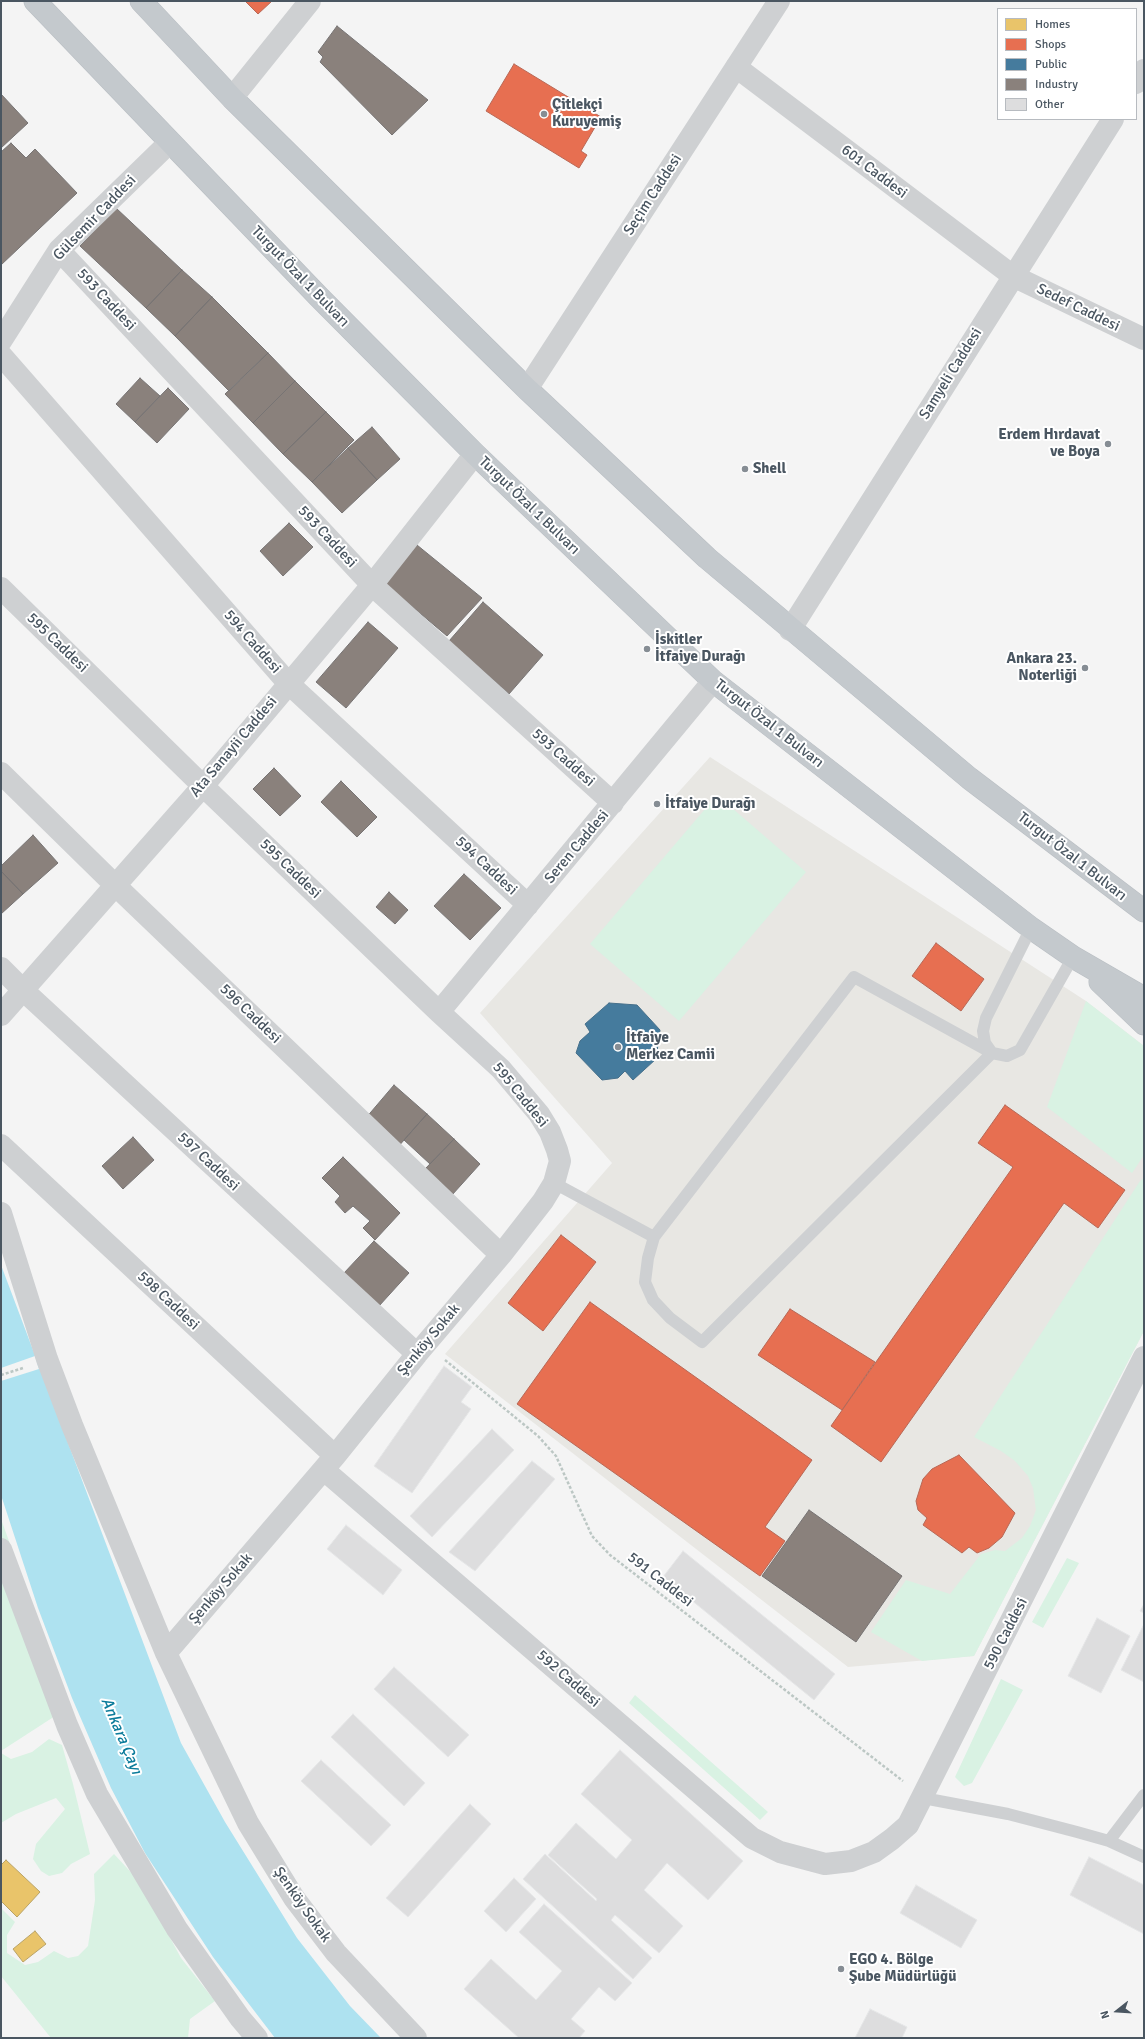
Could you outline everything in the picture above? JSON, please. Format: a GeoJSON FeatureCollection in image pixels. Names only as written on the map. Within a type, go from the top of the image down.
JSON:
{"type":"FeatureCollection","features":[{"type":"Feature","properties":{"kind":"highway","name":"Turgut Özal 1 Bulvarı"},"geometry":{"type":"LineString","coordinates":[[35,1],[170,142],[475,454],[713,681],[1031,928],[1073,957],[1144,998]]}},
{"type":"Feature","properties":{"kind":"highway","name":"Turgut Özal 1 Bulvarı"},"geometry":{"type":"LineString","coordinates":[[141,1],[232,98],[527,389],[703,555],[790,630],[969,778],[1144,911]]}},
{"type":"Feature","properties":{"kind":"highway","name":"Turgut Özal 1 Bulvarı"},"geometry":{"type":"LineString","coordinates":[[1073,957],[1144,1024]]}},
{"type":"Feature","properties":{"kind":"street"},"geometry":{"type":"LineString","coordinates":[[232,98],[310,1]]}},
{"type":"Feature","properties":{"kind":"street","name":"Seçim Caddesi"},"geometry":{"type":"LineString","coordinates":[[527,389],[779,1]]}},
{"type":"Feature","properties":{"kind":"street","name":"601 Caddesi"},"geometry":{"type":"LineString","coordinates":[[736,67],[1013,276]]}},
{"type":"Feature","properties":{"kind":"street"},"geometry":{"type":"LineString","coordinates":[[1137,81],[1144,70]]}},
{"type":"Feature","properties":{"kind":"street","name":"Samyeli Caddesi"},"geometry":{"type":"LineString","coordinates":[[790,630],[1112,120]]}},
{"type":"Feature","properties":{"kind":"street","name":"Gülsemir Caddesi"},"geometry":{"type":"LineString","coordinates":[[1,341],[59,250],[170,142]]}},
{"type":"Feature","properties":{"kind":"street","name":"593 Caddesi"},"geometry":{"type":"LineString","coordinates":[[59,250],[372,584],[614,803]]}},
{"type":"Feature","properties":{"kind":"street","name":"Sedef Caddesi"},"geometry":{"type":"LineString","coordinates":[[1013,276],[1144,339]]}},
{"type":"Feature","properties":{"kind":"street","name":"594 Caddesi"},"geometry":{"type":"LineString","coordinates":[[1,355],[288,683],[528,905]]}},
{"type":"Feature","properties":{"kind":"street","name":"Ata Sanayii Caddesi"},"geometry":{"type":"LineString","coordinates":[[1,1016],[203,786],[372,584],[475,454]]}},
{"type":"Feature","properties":{"kind":"street","name":"595 Caddesi"},"geometry":{"type":"LineString","coordinates":[[1,588],[203,786],[439,1012],[501,1069],[539,1114],[550,1132],[560,1161]]}},
{"type":"Feature","properties":{"kind":"street","name":"Seren Caddesi"},"geometry":{"type":"LineString","coordinates":[[439,1012],[614,803],[713,681]]}},
{"type":"Feature","properties":{"kind":"street","name":"596 Caddesi"},"geometry":{"type":"LineString","coordinates":[[1,773],[116,886],[501,1255]]}},
{"type":"Feature","properties":{"kind":"street","name":"597 Caddesi"},"geometry":{"type":"LineString","coordinates":[[1,968],[24,991],[421,1349]]}},
{"type":"Feature","properties":{"kind":"street","name":"598 Caddesi"},"geometry":{"type":"LineString","coordinates":[[1,1145],[329,1463]]}},
{"type":"Feature","properties":{"kind":"street","name":"Şenköy Sokak"},"geometry":{"type":"LineString","coordinates":[[416,2038],[336,1953],[294,1898],[248,1823],[166,1653],[329,1463],[421,1349],[501,1255],[543,1201],[554,1183],[560,1161]]}},
{"type":"Feature","properties":{"kind":"street"},"geometry":{"type":"LineString","coordinates":[[1,1212],[47,1359],[72,1425],[166,1653]]}},
{"type":"Feature","properties":{"kind":"street","name":"590 Caddesi"},"geometry":{"type":"LineString","coordinates":[[825,1864],[851,1861],[874,1852],[892,1840],[908,1825],[924,1798],[1144,1357]]}},
{"type":"Feature","properties":{"kind":"street","name":"592 Caddesi"},"geometry":{"type":"LineString","coordinates":[[329,1463],[752,1838],[780,1852],[825,1864]]}},
{"type":"Feature","properties":{"kind":"street"},"geometry":{"type":"LineString","coordinates":[[1,1549],[67,1724],[97,1794],[177,1929],[240,2018],[257,2038]]}},
{"type":"Feature","properties":{"kind":"lane"},"geometry":{"type":"LineString","coordinates":[[992,1053],[985,1043],[983,1031],[986,1018],[1031,928]]}},
{"type":"Feature","properties":{"kind":"lane"},"geometry":{"type":"LineString","coordinates":[[992,1053],[702,1342],[670,1318],[653,1300],[645,1282],[648,1258],[654,1237],[854,977],[992,1053],[1007,1056],[1020,1050],[1073,957]]}},
{"type":"Feature","properties":{"kind":"lane"},"geometry":{"type":"LineString","coordinates":[[554,1183],[654,1237]]}},
{"type":"Feature","properties":{"kind":"lane"},"geometry":{"type":"LineString","coordinates":[[1109,1841],[1144,1794]]}},
{"type":"Feature","properties":{"kind":"lane"},"geometry":{"type":"LineString","coordinates":[[924,1798],[1008,1814],[1109,1841],[1144,1857]]}},
{"type":"Feature","properties":{"kind":"path","name":"591 Caddesi"},"geometry":{"type":"LineString","coordinates":[[421,1349],[538,1436],[556,1456],[592,1536],[610,1555],[924,1798]]}},
{"type":"Feature","properties":{"kind":"shaded area"},"geometry":{"type":"Polygon","coordinates":[[[710,757],[1086,1001],[1144,1046],[1144,1331],[974,1656],[848,1667],[445,1354],[612,1163],[480,1013],[710,757]]]}},
{"type":"Feature","properties":{"kind":"green space"},"geometry":{"type":"Polygon","coordinates":[[[717,795],[806,872],[679,1021],[590,944],[717,795]]]}},
{"type":"Feature","properties":{"kind":"green space"},"geometry":{"type":"Polygon","coordinates":[[[1086,1001],[1144,1046],[1144,1155],[1132,1173],[1047,1107],[1086,1001]]]}},
{"type":"Feature","properties":{"kind":"green space"},"geometry":{"type":"Polygon","coordinates":[[[1144,1178],[1144,1331],[974,1656],[922,1661],[871,1632],[906,1580],[950,1594],[981,1554],[995,1550],[1005,1551],[1022,1538],[1030,1526],[1036,1510],[1033,1488],[1028,1476],[1015,1461],[1001,1451],[974,1437],[1140,1181],[1144,1178]]]}},
{"type":"Feature","properties":{"kind":"green space"},"geometry":{"type":"Polygon","coordinates":[[[1,1519],[69,1707],[1,1751],[1,1519]]]}},
{"type":"Feature","properties":{"kind":"green space"},"geometry":{"type":"Polygon","coordinates":[[[1067,1558],[1079,1563],[1043,1628],[1032,1622],[1067,1558]]]}},
{"type":"Feature","properties":{"kind":"green space"},"geometry":{"type":"Polygon","coordinates":[[[1001,1679],[1023,1690],[972,1783],[964,1786],[955,1777],[1001,1679]]]}},
{"type":"Feature","properties":{"kind":"green space"},"geometry":{"type":"Polygon","coordinates":[[[635,1695],[768,1812],[760,1820],[629,1703],[635,1695]]]}},
{"type":"Feature","properties":{"kind":"green space"},"geometry":{"type":"Polygon","coordinates":[[[49,1739],[62,1745],[90,1854],[71,1864],[62,1873],[49,1876],[41,1871],[33,1859],[36,1844],[65,1809],[56,1798],[16,1814],[1,1823],[1,1753],[11,1759],[32,1752],[49,1739]]]}},
{"type":"Feature","properties":{"kind":"green space"},"geometry":{"type":"Polygon","coordinates":[[[114,1854],[140,1882],[181,1958],[215,2001],[190,2019],[188,2038],[51,2038],[1,1976],[1,1908],[15,1922],[7,1935],[7,1953],[25,1965],[38,1962],[54,1951],[68,1958],[78,1956],[88,1946],[95,1900],[94,1874],[114,1854]]]}},
{"type":"Feature","properties":{"kind":"water","name":"Ankara Çayı"},"geometry":{"type":"Polygon","coordinates":[[[1,1265],[181,1743],[225,1822],[297,1938],[350,2006],[381,2038],[275,2038],[213,1957],[145,1853],[111,1788],[72,1698],[38,1608],[1,1495],[1,1265]]]}},
{"type":"Feature","properties":{"kind":"pier"},"geometry":{"type":"Polygon","coordinates":[[[35,1356],[39,1369],[1,1381],[1,1368],[35,1356]]]}},
{"type":"Feature","properties":{"kind":"building: Homes"},"geometry":{"type":"Polygon","coordinates":[[[6,1860],[40,1892],[17,1917],[1,1901],[1,1865],[6,1860]]]}},
{"type":"Feature","properties":{"kind":"building: Homes"},"geometry":{"type":"Polygon","coordinates":[[[35,1931],[46,1944],[23,1962],[13,1949],[35,1931]]]}},
{"type":"Feature","properties":{"kind":"building: Shops"},"geometry":{"type":"Polygon","coordinates":[[[245,1],[272,1],[258,14],[245,1]]]}},
{"type":"Feature","properties":{"kind":"building: Shops","name":"Çitlekçi Kuruyemiş"},"geometry":{"type":"Polygon","coordinates":[[[514,64],[601,117],[581,151],[587,155],[579,168],[486,111],[514,64]]]}},
{"type":"Feature","properties":{"kind":"building: Shops"},"geometry":{"type":"Polygon","coordinates":[[[936,943],[984,979],[961,1011],[912,976],[936,943]]]}},
{"type":"Feature","properties":{"kind":"building: Shops"},"geometry":{"type":"Polygon","coordinates":[[[1005,1105],[1125,1190],[1098,1228],[1064,1203],[881,1462],[831,1426],[1013,1167],[978,1143],[1005,1105]]]}},
{"type":"Feature","properties":{"kind":"building: Shops"},"geometry":{"type":"Polygon","coordinates":[[[561,1235],[596,1262],[543,1331],[508,1303],[561,1235]]]}},
{"type":"Feature","properties":{"kind":"building: Shops"},"geometry":{"type":"Polygon","coordinates":[[[590,1302],[812,1460],[765,1527],[785,1541],[760,1576],[517,1404],[590,1302]]]}},
{"type":"Feature","properties":{"kind":"building: Shops"},"geometry":{"type":"Polygon","coordinates":[[[790,1309],[875,1362],[842,1410],[758,1355],[790,1309]]]}},
{"type":"Feature","properties":{"kind":"building: Shops"},"geometry":{"type":"Polygon","coordinates":[[[959,1455],[1015,1513],[1002,1537],[989,1548],[977,1553],[969,1547],[962,1553],[923,1525],[927,1518],[918,1510],[916,1501],[923,1479],[932,1469],[959,1455]]]}},
{"type":"Feature","properties":{"kind":"building: Public","name":"İtfaiye Merkez Camii"},"geometry":{"type":"Polygon","coordinates":[[[609,1003],[637,1005],[660,1030],[656,1059],[633,1080],[625,1071],[618,1078],[602,1080],[576,1053],[580,1041],[590,1032],[585,1024],[609,1003]]]}},
{"type":"Feature","properties":{"kind":"building: Industry"},"geometry":{"type":"Polygon","coordinates":[[[337,26],[428,100],[392,135],[320,62],[323,57],[318,52],[337,26]]]}},
{"type":"Feature","properties":{"kind":"building: Industry"},"geometry":{"type":"Polygon","coordinates":[[[1,94],[28,123],[1,148],[1,94]]]}},
{"type":"Feature","properties":{"kind":"building: Industry"},"geometry":{"type":"Polygon","coordinates":[[[11,143],[26,158],[35,149],[77,193],[1,265],[1,152],[11,143]]]}},
{"type":"Feature","properties":{"kind":"building: Industry"},"geometry":{"type":"Polygon","coordinates":[[[116,208],[182,270],[146,308],[80,246],[116,208]]]}},
{"type":"Feature","properties":{"kind":"building: Industry"},"geometry":{"type":"Polygon","coordinates":[[[182,270],[212,297],[175,336],[146,308],[182,270]]]}},
{"type":"Feature","properties":{"kind":"building: Industry"},"geometry":{"type":"Polygon","coordinates":[[[212,297],[268,353],[229,391],[175,336],[212,297]]]}},
{"type":"Feature","properties":{"kind":"building: Industry"},"geometry":{"type":"Polygon","coordinates":[[[268,353],[295,381],[253,423],[225,394],[268,353]]]}},
{"type":"Feature","properties":{"kind":"building: Industry"},"geometry":{"type":"Polygon","coordinates":[[[140,378],[160,396],[135,422],[116,404],[140,378]]]}},
{"type":"Feature","properties":{"kind":"building: Industry"},"geometry":{"type":"Polygon","coordinates":[[[295,381],[326,412],[283,454],[253,423],[295,381]]]}},
{"type":"Feature","properties":{"kind":"building: Industry"},"geometry":{"type":"Polygon","coordinates":[[[168,388],[189,409],[157,443],[135,422],[168,388]]]}},
{"type":"Feature","properties":{"kind":"building: Industry"},"geometry":{"type":"Polygon","coordinates":[[[326,412],[354,440],[312,482],[283,454],[326,412]]]}},
{"type":"Feature","properties":{"kind":"building: Industry"},"geometry":{"type":"Polygon","coordinates":[[[372,427],[400,459],[377,480],[348,448],[372,427]]]}},
{"type":"Feature","properties":{"kind":"building: Industry"},"geometry":{"type":"Polygon","coordinates":[[[348,448],[377,480],[342,513],[312,482],[348,448]]]}},
{"type":"Feature","properties":{"kind":"building: Industry"},"geometry":{"type":"Polygon","coordinates":[[[289,523],[313,547],[283,576],[260,551],[289,523]]]}},
{"type":"Feature","properties":{"kind":"building: Industry"},"geometry":{"type":"Polygon","coordinates":[[[417,545],[482,598],[447,636],[384,583],[417,545]]]}},
{"type":"Feature","properties":{"kind":"building: Industry"},"geometry":{"type":"Polygon","coordinates":[[[483,602],[543,655],[509,694],[449,641],[483,602]]]}},
{"type":"Feature","properties":{"kind":"building: Industry"},"geometry":{"type":"Polygon","coordinates":[[[368,622],[398,648],[346,708],[316,682],[368,622]]]}},
{"type":"Feature","properties":{"kind":"building: Industry"},"geometry":{"type":"Polygon","coordinates":[[[274,768],[301,796],[280,816],[253,789],[274,768]]]}},
{"type":"Feature","properties":{"kind":"building: Industry"},"geometry":{"type":"Polygon","coordinates":[[[341,781],[377,817],[357,837],[321,802],[341,781]]]}},
{"type":"Feature","properties":{"kind":"building: Industry"},"geometry":{"type":"Polygon","coordinates":[[[33,835],[58,863],[23,894],[1,871],[1,866],[33,835]]]}},
{"type":"Feature","properties":{"kind":"building: Industry"},"geometry":{"type":"Polygon","coordinates":[[[1,871],[23,894],[1,914],[1,871]]]}},
{"type":"Feature","properties":{"kind":"building: Industry"},"geometry":{"type":"Polygon","coordinates":[[[464,874],[501,908],[470,940],[434,906],[464,874]]]}},
{"type":"Feature","properties":{"kind":"building: Industry"},"geometry":{"type":"Polygon","coordinates":[[[389,892],[408,910],[395,924],[376,907],[389,892]]]}},
{"type":"Feature","properties":{"kind":"building: Industry"},"geometry":{"type":"Polygon","coordinates":[[[394,1085],[427,1114],[397,1148],[365,1119],[394,1085]]]}},
{"type":"Feature","properties":{"kind":"building: Industry"},"geometry":{"type":"Polygon","coordinates":[[[427,1114],[454,1139],[430,1164],[404,1140],[427,1114]]]}},
{"type":"Feature","properties":{"kind":"building: Industry"},"geometry":{"type":"Polygon","coordinates":[[[133,1137],[154,1160],[123,1189],[102,1166],[133,1137]]]}},
{"type":"Feature","properties":{"kind":"building: Industry"},"geometry":{"type":"Polygon","coordinates":[[[454,1139],[480,1164],[452,1195],[425,1169],[454,1139]]]}},
{"type":"Feature","properties":{"kind":"building: Industry"},"geometry":{"type":"Polygon","coordinates":[[[343,1157],[400,1213],[375,1240],[363,1228],[370,1221],[353,1206],[345,1213],[335,1202],[340,1196],[322,1178],[343,1157]]]}},
{"type":"Feature","properties":{"kind":"building: Industry"},"geometry":{"type":"Polygon","coordinates":[[[374,1241],[409,1273],[379,1306],[344,1273],[374,1241]]]}},
{"type":"Feature","properties":{"kind":"building: Industry"},"geometry":{"type":"Polygon","coordinates":[[[809,1510],[902,1576],[856,1642],[762,1576],[809,1510]]]}},
{"type":"Feature","properties":{"kind":"building: Other"},"geometry":{"type":"Polygon","coordinates":[[[444,1366],[472,1387],[461,1402],[471,1409],[412,1493],[374,1466],[444,1366]]]}},
{"type":"Feature","properties":{"kind":"building: Other"},"geometry":{"type":"Polygon","coordinates":[[[492,1429],[514,1450],[432,1537],[410,1516],[492,1429]]]}},
{"type":"Feature","properties":{"kind":"building: Other"},"geometry":{"type":"Polygon","coordinates":[[[532,1461],[555,1479],[475,1571],[449,1552],[532,1461]]]}},
{"type":"Feature","properties":{"kind":"building: Other"},"geometry":{"type":"Polygon","coordinates":[[[346,1525],[402,1570],[383,1595],[327,1549],[346,1525]]]}},
{"type":"Feature","properties":{"kind":"building: Other"},"geometry":{"type":"Polygon","coordinates":[[[683,1551],[835,1674],[814,1700],[663,1577],[683,1551]]]}},
{"type":"Feature","properties":{"kind":"building: Other"},"geometry":{"type":"Polygon","coordinates":[[[1144,1604],[1144,1613],[1140,1611],[1144,1604]]]}},
{"type":"Feature","properties":{"kind":"building: Other"},"geometry":{"type":"Polygon","coordinates":[[[1097,1618],[1130,1636],[1101,1693],[1068,1676],[1097,1618]]]}},
{"type":"Feature","properties":{"kind":"building: Other"},"geometry":{"type":"Polygon","coordinates":[[[1144,1624],[1144,1682],[1121,1670],[1144,1624]]]}},
{"type":"Feature","properties":{"kind":"building: Other"},"geometry":{"type":"Polygon","coordinates":[[[394,1667],[469,1735],[448,1757],[374,1689],[394,1667]]]}},
{"type":"Feature","properties":{"kind":"building: Other"},"geometry":{"type":"Polygon","coordinates":[[[353,1714],[425,1783],[404,1806],[331,1737],[353,1714]]]}},
{"type":"Feature","properties":{"kind":"building: Other"},"geometry":{"type":"Polygon","coordinates":[[[620,1750],[743,1861],[708,1900],[667,1863],[644,1890],[683,1926],[659,1953],[615,1915],[611,1920],[652,1958],[633,1979],[523,1879],[545,1854],[596,1901],[597,1899],[548,1855],[576,1823],[616,1859],[632,1840],[581,1794],[620,1750]]]}},
{"type":"Feature","properties":{"kind":"building: Other"},"geometry":{"type":"Polygon","coordinates":[[[321,1760],[391,1825],[371,1846],[301,1781],[321,1760]]]}},
{"type":"Feature","properties":{"kind":"building: Other"},"geometry":{"type":"Polygon","coordinates":[[[470,1804],[491,1824],[408,1917],[386,1898],[470,1804]]]}},
{"type":"Feature","properties":{"kind":"building: Other"},"geometry":{"type":"Polygon","coordinates":[[[1089,1857],[1144,1885],[1144,1934],[1070,1895],[1089,1857]]]}},
{"type":"Feature","properties":{"kind":"building: Other"},"geometry":{"type":"Polygon","coordinates":[[[514,1878],[536,1899],[506,1932],[484,1911],[514,1878]]]}},
{"type":"Feature","properties":{"kind":"building: Other"},"geometry":{"type":"Polygon","coordinates":[[[916,1885],[977,1920],[961,1948],[900,1913],[916,1885]]]}},
{"type":"Feature","properties":{"kind":"building: Other"},"geometry":{"type":"Polygon","coordinates":[[[544,1904],[632,1983],[615,2001],[599,1987],[571,2019],[585,2031],[579,2038],[519,2038],[464,1989],[491,1959],[536,2000],[562,1971],[519,1932],[544,1904]]]}},
{"type":"Feature","properties":{"kind":"building: Other"},"geometry":{"type":"Polygon","coordinates":[[[870,2009],[907,2027],[902,2038],[855,2038],[870,2009]]]}},
{"type":"Feature","properties":{"kind":"place","name":"Çitlekçi Kuruyemiş"},"geometry":{"type":"Point","coordinates":[544,114]}},
{"type":"Feature","properties":{"kind":"place","name":"Erdem Hırdavat ve Boya"},"geometry":{"type":"Point","coordinates":[1108,444]}},
{"type":"Feature","properties":{"kind":"place","name":"Shell"},"geometry":{"type":"Point","coordinates":[745,469]}},
{"type":"Feature","properties":{"kind":"place","name":"İskitler İtfaiye Durağı"},"geometry":{"type":"Point","coordinates":[647,649]}},
{"type":"Feature","properties":{"kind":"place","name":"Ankara 23. Noterliği"},"geometry":{"type":"Point","coordinates":[1085,668]}},
{"type":"Feature","properties":{"kind":"place","name":"İtfaiye Durağı"},"geometry":{"type":"Point","coordinates":[657,804]}},
{"type":"Feature","properties":{"kind":"place","name":"İtfaiye Merkez Camii"},"geometry":{"type":"Point","coordinates":[618,1047]}},
{"type":"Feature","properties":{"kind":"place","name":"EGO 4. Bölge Şube Müdürlüğü"},"geometry":{"type":"Point","coordinates":[841,1969]}}]}
